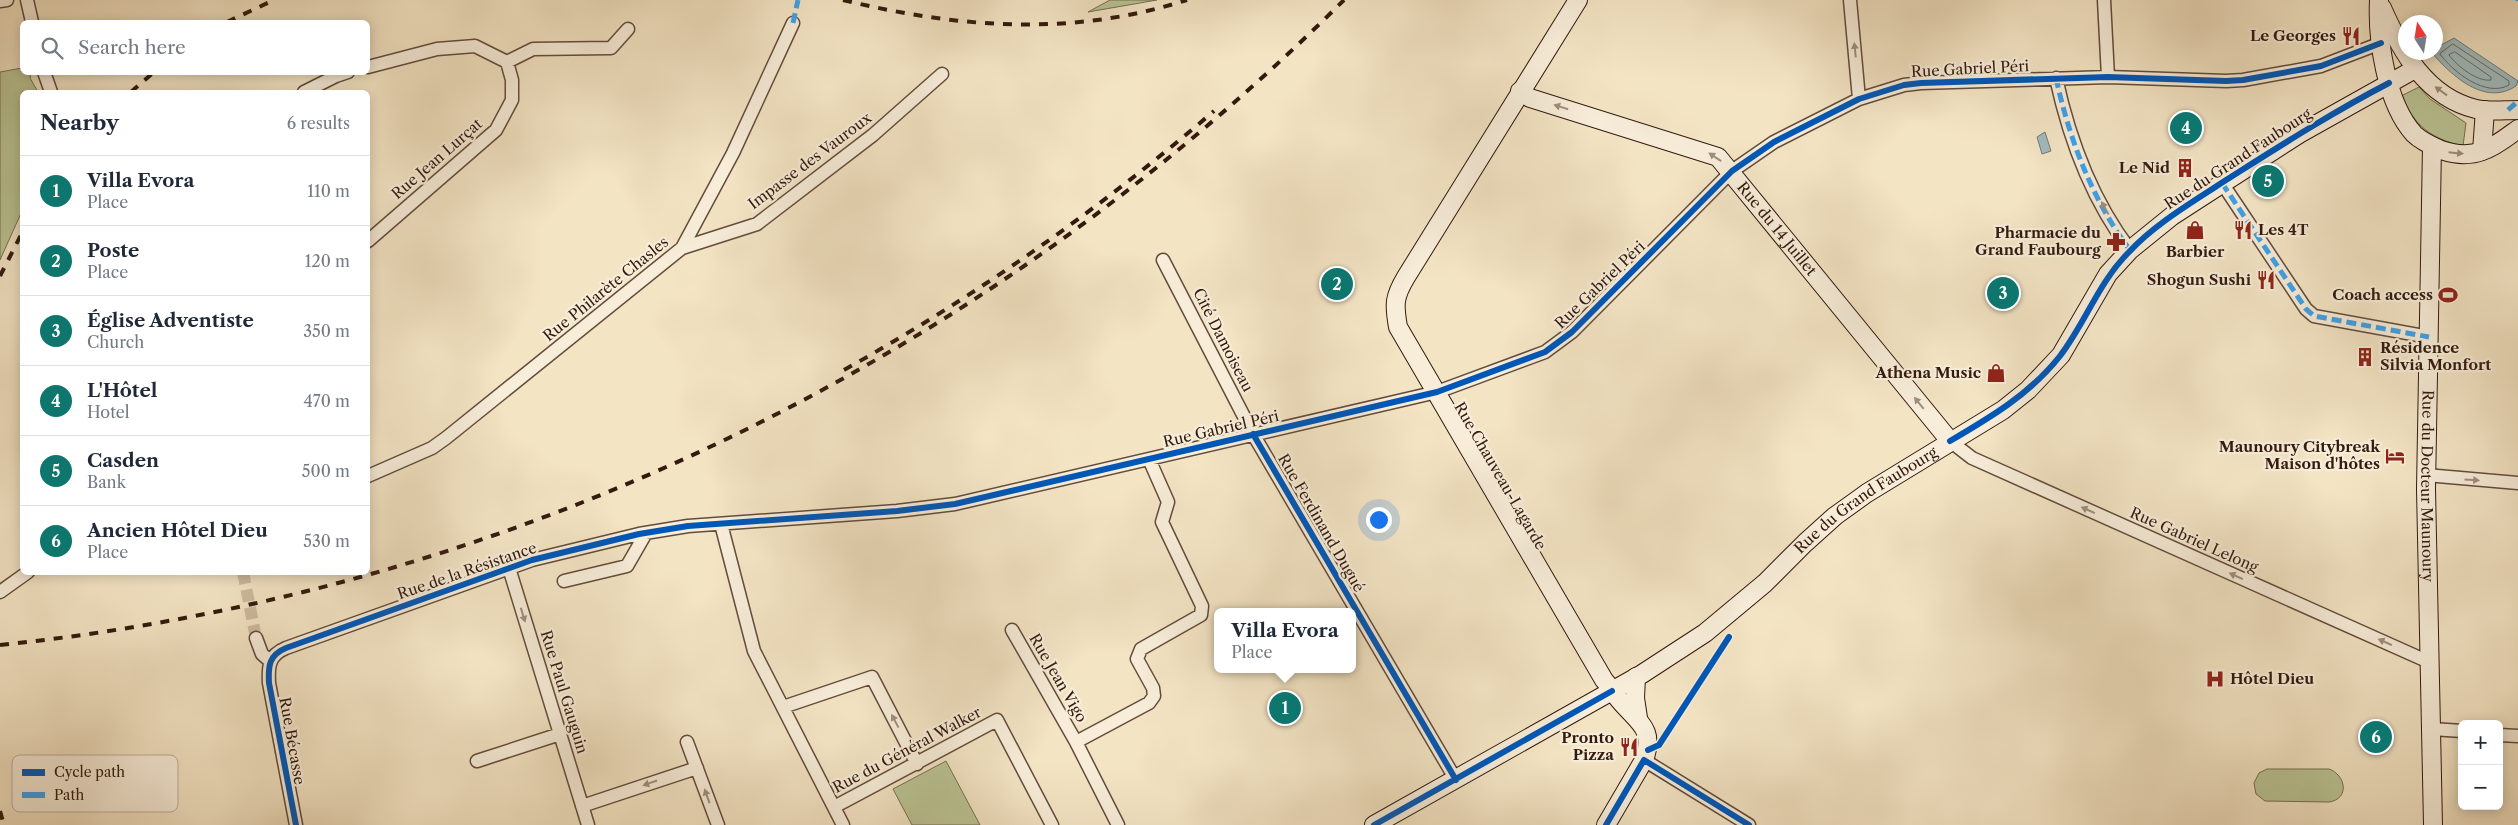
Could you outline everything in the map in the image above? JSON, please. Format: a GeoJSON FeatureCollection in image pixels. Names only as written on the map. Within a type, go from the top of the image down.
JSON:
{"type":"FeatureCollection","features":[{"type":"Feature","properties":{"kind":"main road","name":"Rue Chauveau-Lagarde"},"geometry":{"type":"LineString","coordinates":[[1578,0],[1396,294],[1395,310],[1398,327],[1612,691],[1638,718]]}},
{"type":"Feature","properties":{"kind":"main road"},"geometry":{"type":"LineString","coordinates":[[2379,0],[2377,17],[2389,82],[2395,104],[2415,135],[2432,146],[2460,154],[2482,151],[2518,130]]}},
{"type":"Feature","properties":{"kind":"main road"},"geometry":{"type":"LineString","coordinates":[[2379,0],[2398,44],[2415,69],[2448,96],[2474,109],[2518,110]]}},
{"type":"Feature","properties":{"kind":"main road","name":"Rue du Grand Faubourg"},"geometry":{"type":"LineString","coordinates":[[1374,825],[1636,677],[1711,628],[1765,583],[1835,516],[1867,493],[2003,410],[2028,390],[2060,355],[2108,274],[2130,250],[2172,216],[2299,134],[2415,69]]}},
{"type":"Feature","properties":{"kind":"main road","name":"Rue du 14 Juillet"},"geometry":{"type":"LineString","coordinates":[[1520,91],[1530,98],[1718,157],[1732,171],[1950,441]]}},
{"type":"Feature","properties":{"kind":"main road"},"geometry":{"type":"LineString","coordinates":[[2482,151],[2485,110]]}},
{"type":"Feature","properties":{"kind":"main road","name":"Rue du Docteur Maunoury"},"geometry":{"type":"LineString","coordinates":[[2432,146],[2426,476],[2433,825]]}},
{"type":"Feature","properties":{"kind":"main road"},"geometry":{"type":"LineString","coordinates":[[1606,825],[1648,750],[1648,738],[1638,718],[1635,698],[1636,677]]}},
{"type":"Feature","properties":{"kind":"street"},"geometry":{"type":"LineString","coordinates":[[0,1],[6,0]]}},
{"type":"Feature","properties":{"kind":"street"},"geometry":{"type":"LineString","coordinates":[[27,0],[31,20]]}},
{"type":"Feature","properties":{"kind":"street"},"geometry":{"type":"LineString","coordinates":[[1850,0],[1859,99]]}},
{"type":"Feature","properties":{"kind":"street"},"geometry":{"type":"LineString","coordinates":[[2108,77],[2104,2],[2117,0]]}},
{"type":"Feature","properties":{"kind":"street","name":"Rue Philarète Chasles"},"geometry":{"type":"LineString","coordinates":[[370,475],[432,448],[446,438],[682,248],[733,153],[793,23]]}},
{"type":"Feature","properties":{"kind":"street"},"geometry":{"type":"LineString","coordinates":[[370,66],[437,49],[475,46],[507,62],[533,49],[611,48],[628,29]]}},
{"type":"Feature","properties":{"kind":"street","name":"Rue Gabriel Péri"},"geometry":{"type":"LineString","coordinates":[[771,520],[897,511],[955,504],[1437,392],[1545,352],[1572,332],[1732,171],[1774,142],[1859,99],[1904,85],[2108,77],[2243,80],[2321,66],[2381,43]]}},
{"type":"Feature","properties":{"kind":"street","name":"Rue Jean Lurçat"},"geometry":{"type":"LineString","coordinates":[[370,239],[496,130],[512,100],[512,80],[507,62]]}},
{"type":"Feature","properties":{"kind":"street","name":"Impasse des Vauroux"},"geometry":{"type":"LineString","coordinates":[[682,248],[757,224],[873,135],[942,74]]}},
{"type":"Feature","properties":{"kind":"street"},"geometry":{"type":"LineString","coordinates":[[45,75],[50,90]]}},
{"type":"Feature","properties":{"kind":"street"},"geometry":{"type":"LineString","coordinates":[[308,90],[339,75]]}},
{"type":"Feature","properties":{"kind":"street"},"geometry":{"type":"LineString","coordinates":[[2056,78],[2073,141],[2084,170],[2130,250]]}},
{"type":"Feature","properties":{"kind":"street"},"geometry":{"type":"LineString","coordinates":[[2222,183],[2306,309],[2314,316],[2429,336]]}},
{"type":"Feature","properties":{"kind":"street","name":"Cité Damoiseau"},"geometry":{"type":"LineString","coordinates":[[1163,260],[1253,434]]}},
{"type":"Feature","properties":{"kind":"street","name":"Rue Ferdinand Dugué"},"geometry":{"type":"LineString","coordinates":[[1253,434],[1355,608]]}},
{"type":"Feature","properties":{"kind":"street","name":"Rue Gabriel Lelong"},"geometry":{"type":"LineString","coordinates":[[1950,441],[1972,458],[2429,662]]}},
{"type":"Feature","properties":{"kind":"street","name":"Rue Jean Vigo"},"geometry":{"type":"LineString","coordinates":[[1076,742],[1149,703],[1154,696],[1153,688],[1137,659],[1141,648],[1201,615],[1202,606],[1162,522],[1168,502],[1149,459]]}},
{"type":"Feature","properties":{"kind":"street"},"geometry":{"type":"LineString","coordinates":[[2426,476],[2518,483]]}},
{"type":"Feature","properties":{"kind":"street","name":"Rue de la Résistance"},"geometry":{"type":"LineString","coordinates":[[270,661],[276,653],[286,648],[532,560],[646,533],[771,520]]}},
{"type":"Feature","properties":{"kind":"street"},"geometry":{"type":"LineString","coordinates":[[720,524],[754,651],[843,825]]}},
{"type":"Feature","properties":{"kind":"street"},"geometry":{"type":"LineString","coordinates":[[564,581],[627,566],[646,533]]}},
{"type":"Feature","properties":{"kind":"street","name":"Rue Paul Gauguin"},"geometry":{"type":"LineString","coordinates":[[510,568],[588,825]]}},
{"type":"Feature","properties":{"kind":"street"},"geometry":{"type":"LineString","coordinates":[[0,592],[24,575]]}},
{"type":"Feature","properties":{"kind":"street","name":"Rue Ferdinand Dugué"},"geometry":{"type":"LineString","coordinates":[[1356,610],[1456,780]]}},
{"type":"Feature","properties":{"kind":"street","name":"Rue Jean Vigo"},"geometry":{"type":"LineString","coordinates":[[1012,630],[1076,742],[1118,825]]}},
{"type":"Feature","properties":{"kind":"street"},"geometry":{"type":"LineString","coordinates":[[256,638],[262,654],[270,661]]}},
{"type":"Feature","properties":{"kind":"street","name":"Rue Bécasse"},"geometry":{"type":"LineString","coordinates":[[270,661],[269,683],[296,825]]}},
{"type":"Feature","properties":{"kind":"street"},"geometry":{"type":"LineString","coordinates":[[783,707],[872,677],[918,764]]}},
{"type":"Feature","properties":{"kind":"street","name":"Rue du Général Walker"},"geometry":{"type":"LineString","coordinates":[[834,807],[918,764],[997,720],[1052,825]]}},
{"type":"Feature","properties":{"kind":"street"},"geometry":{"type":"LineString","coordinates":[[2432,728],[2458,731]]}},
{"type":"Feature","properties":{"kind":"street"},"geometry":{"type":"LineString","coordinates":[[477,761],[560,734]]}},
{"type":"Feature","properties":{"kind":"street"},"geometry":{"type":"LineString","coordinates":[[2503,735],[2518,736]]}},
{"type":"Feature","properties":{"kind":"street"},"geometry":{"type":"LineString","coordinates":[[687,742],[718,825]]}},
{"type":"Feature","properties":{"kind":"street"},"geometry":{"type":"LineString","coordinates":[[1644,760],[1749,825]]}},
{"type":"Feature","properties":{"kind":"street"},"geometry":{"type":"LineString","coordinates":[[582,806],[697,768]]}},
{"type":"Feature","properties":{"kind":"green space"},"geometry":{"type":"Polygon","coordinates":[[[1110,0],[1157,0],[1088,12],[1110,0]]]}},
{"type":"Feature","properties":{"kind":"green space"},"geometry":{"type":"Polygon","coordinates":[[[20,68],[20,75],[31,75],[30,78],[37,90],[20,90],[20,215],[0,260],[0,72],[20,68]]]}},
{"type":"Feature","properties":{"kind":"green space"},"geometry":{"type":"Polygon","coordinates":[[[2419,87],[2430,99],[2466,123],[2463,146],[2433,135],[2425,130],[2412,116],[2401,96],[2419,87]]]}},
{"type":"Feature","properties":{"kind":"green space"},"geometry":{"type":"Polygon","coordinates":[[[946,761],[980,825],[912,825],[893,789],[946,761]]]}},
{"type":"Feature","properties":{"kind":"green space"},"geometry":{"type":"Polygon","coordinates":[[[2267,769],[2329,769],[2339,776],[2342,781],[2343,792],[2336,800],[2329,802],[2265,801],[2256,794],[2254,783],[2259,773],[2267,769]]]}},
{"type":"Feature","properties":{"kind":"water"},"geometry":{"type":"Polygon","coordinates":[[[2454,38],[2518,81],[2516,86],[2504,92],[2492,93],[2470,86],[2459,79],[2439,60],[2443,60],[2443,44],[2454,38]]]}},
{"type":"Feature","properties":{"kind":"water"},"geometry":{"type":"Polygon","coordinates":[[[2045,132],[2051,151],[2042,154],[2037,137],[2045,132]]]}},
{"type":"Feature","properties":{"kind":"tunnel"},"geometry":{"type":"LineString","coordinates":[[244,575],[256,638]]}},
{"type":"Feature","properties":{"kind":"railway"},"geometry":{"type":"LineString","coordinates":[[231,20],[274,0]]}},
{"type":"Feature","properties":{"kind":"railway"},"geometry":{"type":"LineString","coordinates":[[843,0],[929,17],[1015,24],[1058,24],[1101,20],[1144,12],[1187,0]]}},
{"type":"Feature","properties":{"kind":"railway"},"geometry":{"type":"LineString","coordinates":[[370,574],[555,513],[728,438],[894,349],[1053,246],[1203,129],[1344,0]]}},
{"type":"Feature","properties":{"kind":"railway"},"geometry":{"type":"LineString","coordinates":[[133,90],[151,75]]}},
{"type":"Feature","properties":{"kind":"railway"},"geometry":{"type":"LineString","coordinates":[[844,370],[893,342],[1036,250],[1127,182],[1214,111]]}},
{"type":"Feature","properties":{"kind":"railway"},"geometry":{"type":"LineString","coordinates":[[0,276],[20,237]]}},
{"type":"Feature","properties":{"kind":"railway"},"geometry":{"type":"LineString","coordinates":[[0,645],[190,617],[367,575]]}},
{"type":"Feature","properties":{"kind":"railway"},"geometry":{"type":"LineString","coordinates":[[0,811],[4,825]]}},
{"type":"Feature","properties":{"kind":"marked path"},"geometry":{"type":"LineString","coordinates":[[793,23],[798,0]]}},
{"type":"Feature","properties":{"kind":"marked path"},"geometry":{"type":"LineString","coordinates":[[2056,78],[2075,146],[2093,189],[2116,231],[2130,250]]}},
{"type":"Feature","properties":{"kind":"marked path"},"geometry":{"type":"LineString","coordinates":[[2508,110],[2518,101]]}},
{"type":"Feature","properties":{"kind":"marked path"},"geometry":{"type":"LineString","coordinates":[[2222,183],[2306,309],[2314,316],[2429,337]]}},
{"type":"Feature","properties":{"kind":"cycle path"},"geometry":{"type":"LineString","coordinates":[[296,825],[269,683],[269,666],[276,654],[286,648],[532,560],[639,534],[688,526],[897,511],[955,504],[1437,392],[1545,352],[1572,332],[1732,171],[1774,142],[1859,99],[1904,85],[2108,77],[2243,80],[2321,66],[2381,43]]}},
{"type":"Feature","properties":{"kind":"cycle path"},"geometry":{"type":"LineString","coordinates":[[1950,441],[2009,404],[2048,370],[2069,343],[2100,290],[2118,264],[2140,241],[2163,222],[2327,117],[2389,83]]}},
{"type":"Feature","properties":{"kind":"cycle path"},"geometry":{"type":"LineString","coordinates":[[1253,434],[1355,608]]}},
{"type":"Feature","properties":{"kind":"cycle path"},"geometry":{"type":"LineString","coordinates":[[1356,610],[1456,780]]}},
{"type":"Feature","properties":{"kind":"cycle path"},"geometry":{"type":"LineString","coordinates":[[1648,750],[1659,745],[1729,637]]}},
{"type":"Feature","properties":{"kind":"cycle path"},"geometry":{"type":"LineString","coordinates":[[1374,825],[1612,691]]}},
{"type":"Feature","properties":{"kind":"cycle path"},"geometry":{"type":"LineString","coordinates":[[1606,825],[1644,760],[1749,825]]}},
{"type":"Feature","properties":{"kind":"place","name":"Le Georges"},"geometry":{"type":"Point","coordinates":[2351,36]}},
{"type":"Feature","properties":{"kind":"place","name":"L'Hôtel"},"geometry":{"type":"Point","coordinates":[2186,128]}},
{"type":"Feature","properties":{"kind":"place","name":"Le Nid"},"geometry":{"type":"Point","coordinates":[2185,168]}},
{"type":"Feature","properties":{"kind":"place","name":"Casden"},"geometry":{"type":"Point","coordinates":[2268,181]}},
{"type":"Feature","properties":{"kind":"place","name":"Barbier"},"geometry":{"type":"Point","coordinates":[2195,230]}},
{"type":"Feature","properties":{"kind":"place","name":"Les 4T"},"geometry":{"type":"Point","coordinates":[2243,230]}},
{"type":"Feature","properties":{"kind":"place","name":"Pharmacie du Grand Faubourg"},"geometry":{"type":"Point","coordinates":[2116,242]}},
{"type":"Feature","properties":{"kind":"place","name":"Shogun Sushi"},"geometry":{"type":"Point","coordinates":[2266,280]}},
{"type":"Feature","properties":{"kind":"place","name":"Poste"},"geometry":{"type":"Point","coordinates":[1337,284]}},
{"type":"Feature","properties":{"kind":"place","name":"Église Adventiste"},"geometry":{"type":"Point","coordinates":[2003,293]}},
{"type":"Feature","properties":{"kind":"place","name":"Coach access"},"geometry":{"type":"Point","coordinates":[2448,295]}},
{"type":"Feature","properties":{"kind":"place","name":"Résidence Silvia Monfort"},"geometry":{"type":"Point","coordinates":[2365,357]}},
{"type":"Feature","properties":{"kind":"place","name":"Athena Music"},"geometry":{"type":"Point","coordinates":[1996,373]}},
{"type":"Feature","properties":{"kind":"place","name":"Maunoury Citybreak Maison d'hôtes"},"geometry":{"type":"Point","coordinates":[2395,456]}},
{"type":"Feature","properties":{"kind":"place","name":"Hôtel Dieu"},"geometry":{"type":"Point","coordinates":[2215,679]}},
{"type":"Feature","properties":{"kind":"place","name":"Villa Evora"},"geometry":{"type":"Point","coordinates":[1285,708]}},
{"type":"Feature","properties":{"kind":"place","name":"Ancien Hôtel Dieu"},"geometry":{"type":"Point","coordinates":[2376,737]}},
{"type":"Feature","properties":{"kind":"place","name":"Pronto Pizza"},"geometry":{"type":"Point","coordinates":[1629,747]}}]}
